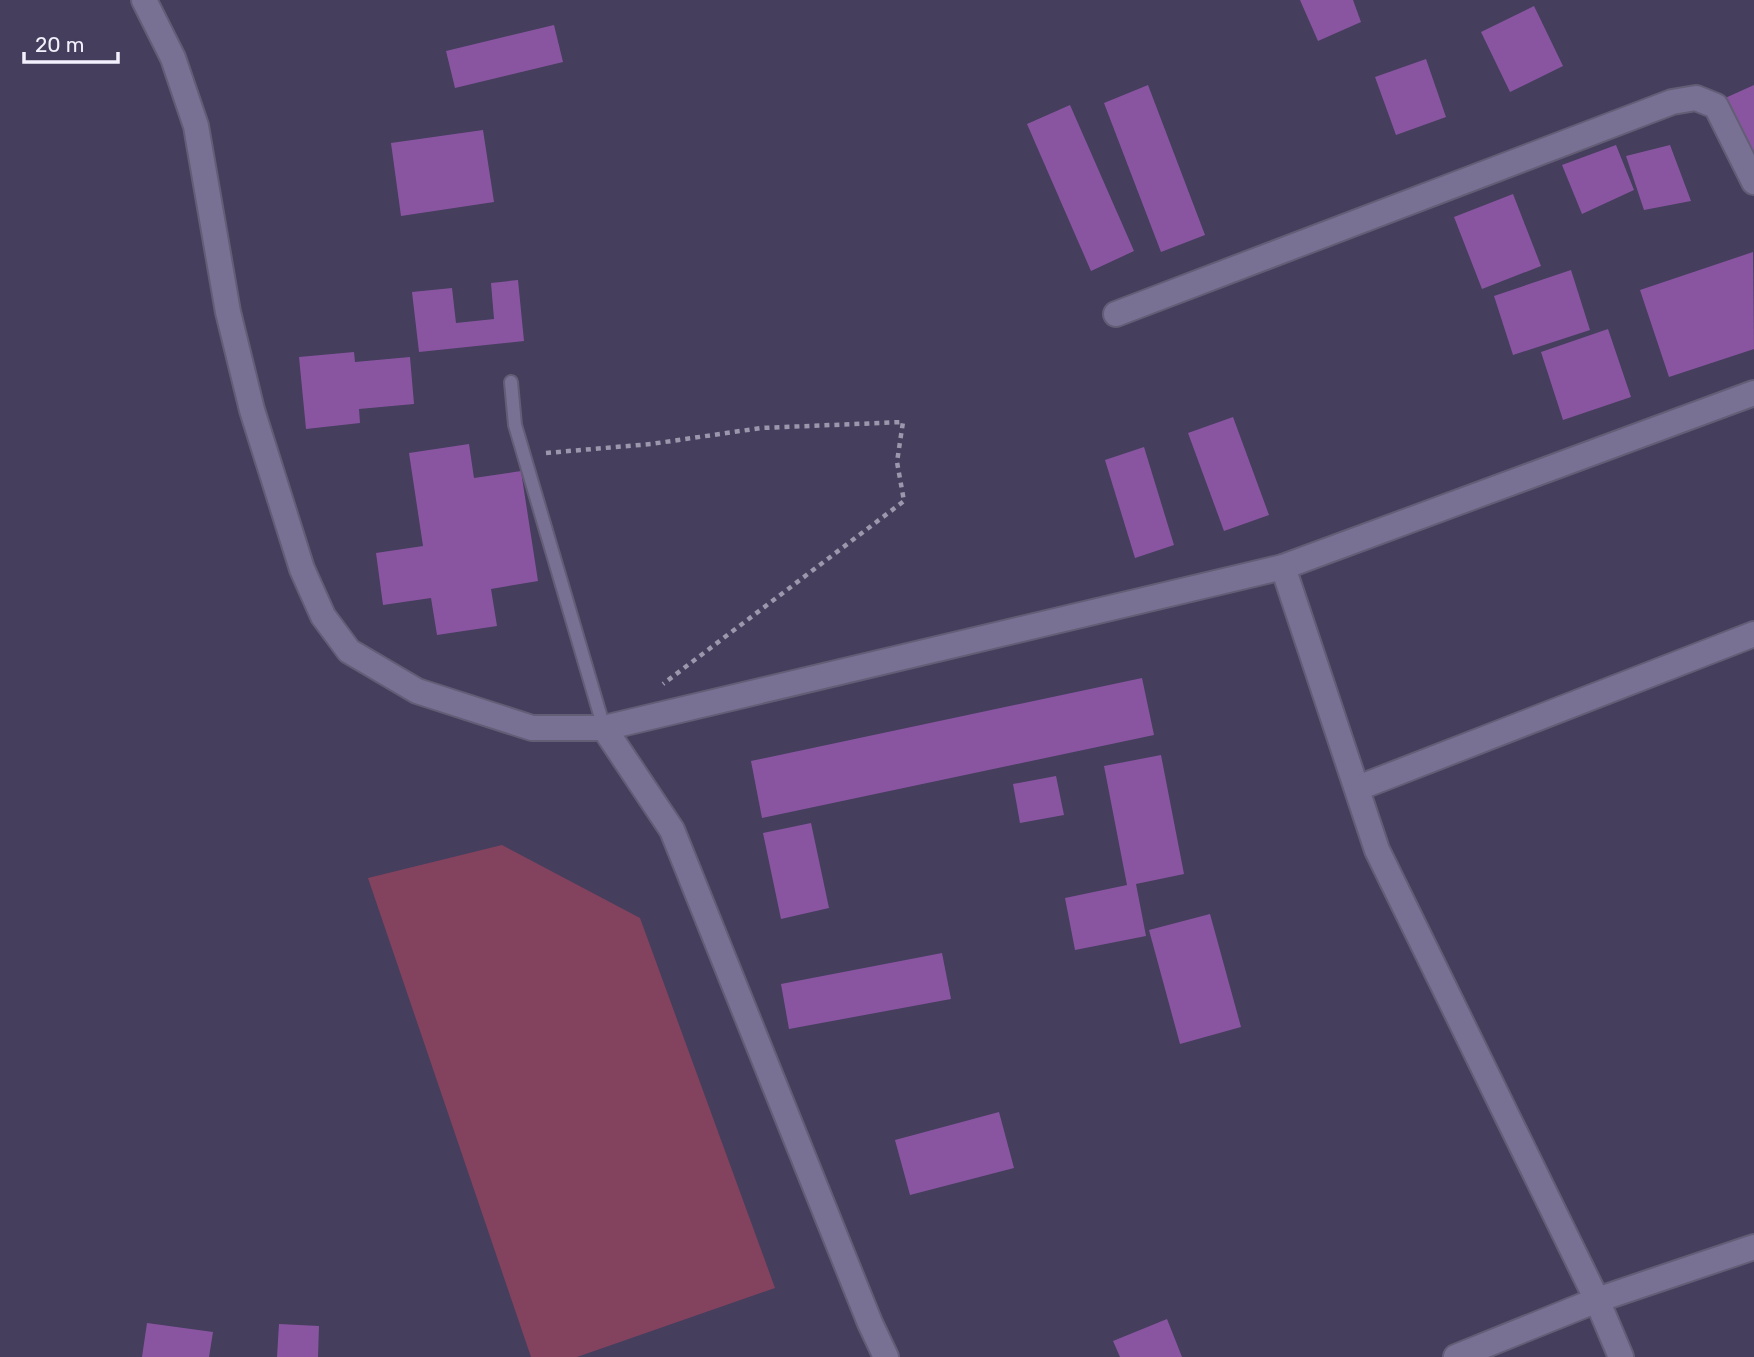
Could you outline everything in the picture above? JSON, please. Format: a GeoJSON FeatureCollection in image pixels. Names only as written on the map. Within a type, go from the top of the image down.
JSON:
{"type":"FeatureCollection","features":[{"type":"Feature","properties":{"kind":"street"},"geometry":{"type":"LineString","coordinates":[[144,0],[173,58],[196,126],[228,312],[252,410],[302,569],[323,616],[349,652],[417,691],[532,728],[604,728],[1283,567],[1754,393]]}},
{"type":"Feature","properties":{"kind":"street"},"geometry":{"type":"LineString","coordinates":[[1116,314],[1672,102],[1696,98],[1716,106],[1754,182]]}},
{"type":"Feature","properties":{"kind":"street"},"geometry":{"type":"LineString","coordinates":[[1283,567],[1377,850],[1597,1300],[1621,1357]]}},
{"type":"Feature","properties":{"kind":"street"},"geometry":{"type":"LineString","coordinates":[[1358,788],[1754,634]]}},
{"type":"Feature","properties":{"kind":"street"},"geometry":{"type":"LineString","coordinates":[[604,728],[672,830],[886,1357]]}},
{"type":"Feature","properties":{"kind":"street"},"geometry":{"type":"LineString","coordinates":[[1456,1357],[1597,1300],[1754,1247]]}},
{"type":"Feature","properties":{"kind":"street"},"geometry":{"type":"LineString","coordinates":[[869,1357],[870,1323]]}},
{"type":"Feature","properties":{"kind":"lane"},"geometry":{"type":"LineString","coordinates":[[511,382],[515,425],[604,728]]}},
{"type":"Feature","properties":{"kind":"path"},"geometry":{"type":"LineString","coordinates":[[567,450],[651,444],[761,428],[903,422],[897,462],[904,501],[660,686]]}},
{"type":"Feature","properties":{"kind":"shaded area"},"geometry":{"type":"Polygon","coordinates":[[[502,845],[640,918],[775,1288],[577,1357],[531,1357],[368,878],[502,845]]]}},
{"type":"Feature","properties":{"kind":"building"},"geometry":{"type":"Polygon","coordinates":[[[1300,0],[1353,0],[1361,22],[1318,41],[1300,0]]]}},
{"type":"Feature","properties":{"kind":"building"},"geometry":{"type":"Polygon","coordinates":[[[1534,6],[1563,66],[1510,92],[1481,32],[1534,6]]]}},
{"type":"Feature","properties":{"kind":"building"},"geometry":{"type":"Polygon","coordinates":[[[554,25],[563,62],[455,88],[446,51],[554,25]]]}},
{"type":"Feature","properties":{"kind":"building"},"geometry":{"type":"Polygon","coordinates":[[[1426,59],[1446,117],[1396,135],[1375,77],[1426,59]]]}},
{"type":"Feature","properties":{"kind":"building"},"geometry":{"type":"Polygon","coordinates":[[[1148,85],[1205,235],[1161,252],[1104,103],[1148,85]]]}},
{"type":"Feature","properties":{"kind":"building"},"geometry":{"type":"Polygon","coordinates":[[[1754,85],[1754,155],[1723,99],[1754,85]]]}},
{"type":"Feature","properties":{"kind":"building"},"geometry":{"type":"Polygon","coordinates":[[[1070,105],[1134,251],[1091,271],[1027,124],[1070,105]]]}},
{"type":"Feature","properties":{"kind":"building"},"geometry":{"type":"Polygon","coordinates":[[[483,130],[494,202],[401,216],[391,143],[483,130]]]}},
{"type":"Feature","properties":{"kind":"building"},"geometry":{"type":"Polygon","coordinates":[[[1616,145],[1634,190],[1582,214],[1562,165],[1616,145]]]}},
{"type":"Feature","properties":{"kind":"building"},"geometry":{"type":"Polygon","coordinates":[[[1670,145],[1691,201],[1644,210],[1626,156],[1670,145]]]}},
{"type":"Feature","properties":{"kind":"building"},"geometry":{"type":"Polygon","coordinates":[[[1513,194],[1541,266],[1482,289],[1454,217],[1513,194]]]}},
{"type":"Feature","properties":{"kind":"building"},"geometry":{"type":"Polygon","coordinates":[[[1753,252],[1754,349],[1669,377],[1640,290],[1753,252]]]}},
{"type":"Feature","properties":{"kind":"building"},"geometry":{"type":"Polygon","coordinates":[[[1571,270],[1590,330],[1513,355],[1494,296],[1571,270]]]}},
{"type":"Feature","properties":{"kind":"building"},"geometry":{"type":"Polygon","coordinates":[[[518,280],[524,341],[419,352],[412,292],[452,288],[456,323],[494,319],[491,283],[518,280]]]}},
{"type":"Feature","properties":{"kind":"building"},"geometry":{"type":"Polygon","coordinates":[[[1608,329],[1631,397],[1563,420],[1541,352],[1608,329]]]}},
{"type":"Feature","properties":{"kind":"building"},"geometry":{"type":"Polygon","coordinates":[[[354,352],[355,362],[410,357],[414,404],[359,409],[360,423],[306,429],[299,357],[354,352]]]}},
{"type":"Feature","properties":{"kind":"building"},"geometry":{"type":"Polygon","coordinates":[[[1233,417],[1269,515],[1224,531],[1188,433],[1233,417]]]}},
{"type":"Feature","properties":{"kind":"building"},"geometry":{"type":"Polygon","coordinates":[[[469,444],[474,478],[521,471],[538,581],[491,589],[497,626],[437,635],[431,598],[383,605],[376,553],[423,546],[409,453],[469,444]]]}},
{"type":"Feature","properties":{"kind":"building"},"geometry":{"type":"Polygon","coordinates":[[[1144,447],[1174,545],[1135,558],[1105,460],[1144,447]]]}},
{"type":"Feature","properties":{"kind":"building"},"geometry":{"type":"Polygon","coordinates":[[[1142,678],[1154,735],[762,818],[751,761],[1142,678]]]}},
{"type":"Feature","properties":{"kind":"building"},"geometry":{"type":"Polygon","coordinates":[[[1161,755],[1184,874],[1136,884],[1146,936],[1075,950],[1065,898],[1127,885],[1104,766],[1161,755]]]}},
{"type":"Feature","properties":{"kind":"building"},"geometry":{"type":"Polygon","coordinates":[[[1056,776],[1064,815],[1020,823],[1013,784],[1056,776]]]}},
{"type":"Feature","properties":{"kind":"building"},"geometry":{"type":"Polygon","coordinates":[[[811,823],[829,908],[781,919],[763,833],[811,823]]]}},
{"type":"Feature","properties":{"kind":"building"},"geometry":{"type":"Polygon","coordinates":[[[1210,914],[1241,1027],[1180,1044],[1149,930],[1210,914]]]}},
{"type":"Feature","properties":{"kind":"building"},"geometry":{"type":"Polygon","coordinates":[[[942,953],[951,999],[789,1029],[781,984],[942,953]]]}},
{"type":"Feature","properties":{"kind":"building"},"geometry":{"type":"Polygon","coordinates":[[[999,1112],[1014,1168],[910,1195],[895,1140],[999,1112]]]}},
{"type":"Feature","properties":{"kind":"building"},"geometry":{"type":"Polygon","coordinates":[[[1167,1319],[1182,1357],[1120,1357],[1113,1341],[1167,1319]]]}},
{"type":"Feature","properties":{"kind":"building"},"geometry":{"type":"Polygon","coordinates":[[[147,1323],[213,1332],[209,1357],[142,1357],[147,1323]]]}},
{"type":"Feature","properties":{"kind":"building"},"geometry":{"type":"Polygon","coordinates":[[[279,1324],[319,1326],[318,1357],[277,1357],[279,1324]]]}}]}
